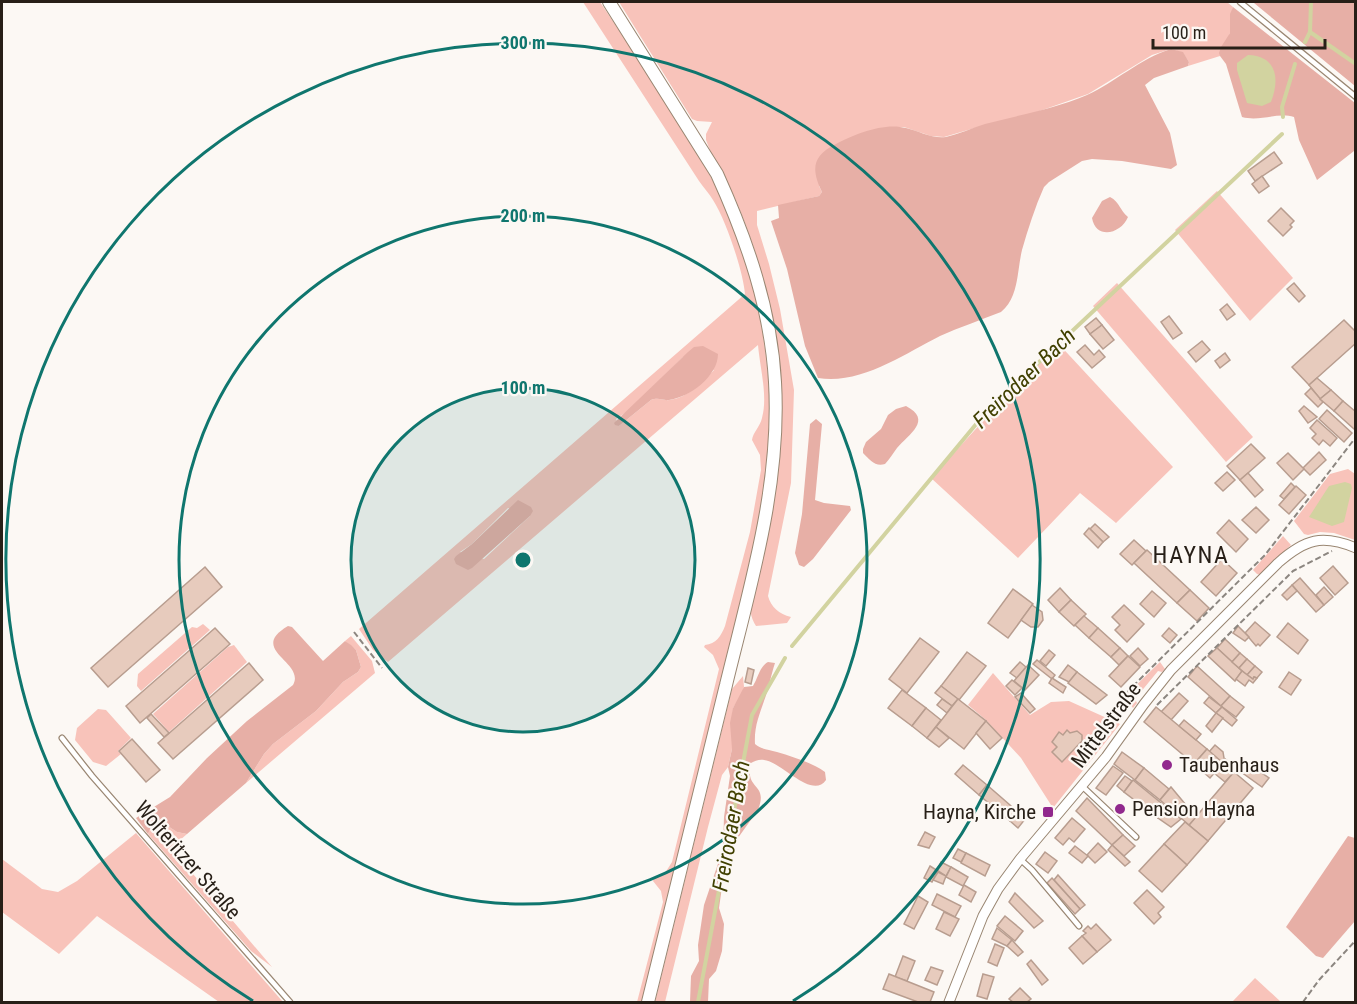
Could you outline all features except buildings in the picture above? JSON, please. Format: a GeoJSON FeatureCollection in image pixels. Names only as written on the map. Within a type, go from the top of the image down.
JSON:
{"type":"FeatureCollection","features":[{"type":"Feature","properties":{"kind":"main road"},"geometry":{"type":"LineString","coordinates":[[609,2],[717,174],[729,201],[743,234],[758,282],[770,337],[775,382],[774,454],[762,536],[648,1002]]}},
{"type":"Feature","properties":{"kind":"street","name":"Mittelstraße"},"geometry":{"type":"LineString","coordinates":[[949,1002],[983,916],[998,889],[1020,859],[1106,757],[1171,670],[1278,563],[1297,547],[1315,540],[1351,546]]}},
{"type":"Feature","properties":{"kind":"lane"},"geometry":{"type":"LineString","coordinates":[[1240,2],[1356,97]]}},
{"type":"Feature","properties":{"kind":"lane","name":"Wolteritzer Straße"},"geometry":{"type":"LineString","coordinates":[[62,738],[290,1002]]}},
{"type":"Feature","properties":{"kind":"lane"},"geometry":{"type":"LineString","coordinates":[[1082,786],[1136,837]]}},
{"type":"Feature","properties":{"kind":"lane"},"geometry":{"type":"LineString","coordinates":[[1020,859],[1079,926]]}},
{"type":"Feature","properties":{"kind":"path"},"geometry":{"type":"LineString","coordinates":[[1120,699],[1265,555],[1356,437]]}},
{"type":"Feature","properties":{"kind":"path"},"geometry":{"type":"LineString","coordinates":[[1157,706],[1293,571],[1333,550],[1344,552],[1351,546]]}},
{"type":"Feature","properties":{"kind":"path"},"geometry":{"type":"LineString","coordinates":[[354,632],[382,668]]}},
{"type":"Feature","properties":{"kind":"path"},"geometry":{"type":"LineString","coordinates":[[1303,1002],[1319,980],[1356,940]]}},
{"type":"Feature","properties":{"kind":"shaded area"},"geometry":{"type":"Polygon","coordinates":[[[583,2],[600,2],[679,121],[720,195],[732,221],[750,275],[762,331],[769,388],[769,445],[757,533],[643,1002],[637,1002],[663,902],[661,891],[653,881],[654,878],[665,873],[672,862],[719,669],[713,655],[704,647],[718,639],[725,626],[750,532],[761,470],[760,455],[752,440],[764,409],[758,345],[388,662],[373,650],[359,629],[745,294],[728,232],[718,209],[583,2]],[[683,357],[628,411],[616,419],[619,426],[651,400],[670,400],[689,393],[714,370],[683,357]],[[508,508],[472,544],[460,552],[484,559],[530,516],[508,508]]]}},
{"type":"Feature","properties":{"kind":"shaded area"},"geometry":{"type":"Polygon","coordinates":[[[619,2],[1227,2],[1233,7],[1231,30],[1221,49],[1220,56],[1188,66],[1189,62],[1183,53],[1171,49],[1152,55],[1088,94],[1034,113],[944,137],[931,136],[904,127],[887,127],[819,186],[822,192],[819,196],[757,211],[757,225],[780,309],[794,390],[791,483],[768,596],[776,610],[791,617],[787,623],[756,626],[751,613],[772,509],[781,430],[780,371],[765,285],[757,256],[736,201],[706,140],[706,134],[712,122],[692,119],[619,2]]]}},
{"type":"Feature","properties":{"kind":"shaded area"},"geometry":{"type":"Polygon","coordinates":[[[1252,2],[1355,2],[1355,86],[1254,3],[1252,2]]]}},
{"type":"Feature","properties":{"kind":"shaded area"},"geometry":{"type":"Polygon","coordinates":[[[1233,7],[1355,103],[1355,153],[1354,151],[1317,180],[1299,140],[1294,117],[1242,117],[1226,64],[1219,53],[1230,33],[1230,14],[1233,7]]]}},
{"type":"Feature","properties":{"kind":"shaded area"},"geometry":{"type":"Polygon","coordinates":[[[1171,49],[1183,52],[1189,62],[1188,66],[1154,78],[1145,85],[1170,133],[1177,165],[1171,169],[1122,161],[1092,159],[1082,161],[1044,187],[1022,250],[1014,292],[1001,312],[940,336],[866,373],[834,379],[818,378],[805,346],[787,269],[771,221],[779,218],[778,205],[819,196],[822,192],[815,170],[822,153],[852,136],[879,128],[898,127],[931,136],[946,137],[985,124],[1062,104],[1098,90],[1148,59],[1171,49]]]}},
{"type":"Feature","properties":{"kind":"shaded area"},"geometry":{"type":"Polygon","coordinates":[[[1248,55],[1258,56],[1265,60],[1274,70],[1275,85],[1271,102],[1262,106],[1247,103],[1237,70],[1237,63],[1248,55]]]}},
{"type":"Feature","properties":{"kind":"shaded area"},"geometry":{"type":"Polygon","coordinates":[[[1217,191],[1293,278],[1250,321],[1175,230],[1217,191]]]}},
{"type":"Feature","properties":{"kind":"shaded area"},"geometry":{"type":"Polygon","coordinates":[[[1110,197],[1128,217],[1125,223],[1115,231],[1103,232],[1094,225],[1092,218],[1102,201],[1110,197]]]}},
{"type":"Feature","properties":{"kind":"shaded area"},"geometry":{"type":"Polygon","coordinates":[[[1117,283],[1253,437],[1226,462],[1093,306],[1117,283]]]}},
{"type":"Feature","properties":{"kind":"shaded area"},"geometry":{"type":"Polygon","coordinates":[[[1056,341],[1173,467],[1116,523],[1080,493],[1018,558],[931,478],[1056,341]]]}},
{"type":"Feature","properties":{"kind":"shaded area"},"geometry":{"type":"Polygon","coordinates":[[[703,346],[718,354],[713,370],[701,384],[686,395],[677,398],[651,400],[619,426],[615,425],[614,423],[688,352],[694,347],[703,346]]]}},
{"type":"Feature","properties":{"kind":"shaded area"},"geometry":{"type":"Polygon","coordinates":[[[906,406],[918,416],[916,427],[885,464],[878,465],[863,453],[866,442],[881,429],[888,415],[906,406]]]}},
{"type":"Feature","properties":{"kind":"shaded area"},"geometry":{"type":"Polygon","coordinates":[[[816,419],[822,424],[815,500],[850,506],[851,510],[813,559],[804,567],[799,565],[795,553],[802,514],[810,424],[816,419]]]}},
{"type":"Feature","properties":{"kind":"shaded area"},"geometry":{"type":"Polygon","coordinates":[[[1348,469],[1355,474],[1355,540],[1334,533],[1304,534],[1294,521],[1330,474],[1348,469]]]}},
{"type":"Feature","properties":{"kind":"shaded area"},"geometry":{"type":"Polygon","coordinates":[[[1345,482],[1351,484],[1352,488],[1344,522],[1332,526],[1309,517],[1329,486],[1345,482]]]}},
{"type":"Feature","properties":{"kind":"shaded area"},"geometry":{"type":"Polygon","coordinates":[[[518,500],[531,507],[533,511],[530,516],[472,568],[468,570],[456,564],[454,559],[456,556],[472,544],[518,500]]]}},
{"type":"Feature","properties":{"kind":"shaded area"},"geometry":{"type":"Polygon","coordinates":[[[1283,536],[1291,545],[1260,575],[1257,574],[1253,570],[1283,536]]]}},
{"type":"Feature","properties":{"kind":"shaded area"},"geometry":{"type":"Polygon","coordinates":[[[203,624],[210,630],[141,691],[137,686],[138,674],[192,627],[197,628],[203,624]]]}},
{"type":"Feature","properties":{"kind":"shaded area"},"geometry":{"type":"Polygon","coordinates":[[[288,626],[292,627],[323,661],[345,641],[356,650],[361,667],[358,672],[343,682],[316,711],[273,744],[246,783],[187,834],[177,832],[160,821],[151,827],[148,834],[136,818],[170,797],[247,721],[293,685],[295,677],[292,669],[275,649],[273,642],[277,634],[288,626]]]}},
{"type":"Feature","properties":{"kind":"shaded area"},"geometry":{"type":"Polygon","coordinates":[[[351,636],[372,661],[375,673],[246,783],[273,744],[316,711],[343,682],[358,672],[361,667],[356,650],[345,641],[351,636]]]}},
{"type":"Feature","properties":{"kind":"shaded area"},"geometry":{"type":"Polygon","coordinates":[[[234,645],[247,662],[169,732],[153,714],[228,647],[234,645]]]}},
{"type":"Feature","properties":{"kind":"shaded area"},"geometry":{"type":"Polygon","coordinates":[[[768,662],[775,663],[757,722],[755,744],[814,765],[825,772],[826,780],[820,785],[813,786],[771,762],[760,760],[751,763],[751,778],[759,790],[761,801],[758,810],[730,849],[719,908],[724,924],[722,951],[716,971],[709,979],[708,1002],[690,1002],[691,976],[699,961],[698,945],[704,905],[723,849],[724,817],[730,776],[728,767],[732,749],[730,723],[733,708],[744,687],[753,686],[761,669],[768,662]]]}},
{"type":"Feature","properties":{"kind":"shaded area"},"geometry":{"type":"Polygon","coordinates":[[[1160,662],[1165,669],[1162,672],[1158,671],[1135,699],[1137,703],[1133,708],[1124,697],[1160,662]]]}},
{"type":"Feature","properties":{"kind":"shaded area"},"geometry":{"type":"Polygon","coordinates":[[[993,673],[1030,715],[1051,702],[1069,701],[1120,724],[1053,808],[1021,758],[986,720],[968,705],[993,673]]]}},
{"type":"Feature","properties":{"kind":"shaded area"},"geometry":{"type":"Polygon","coordinates":[[[743,676],[742,694],[733,708],[732,749],[728,767],[722,775],[708,827],[665,1002],[655,1002],[732,689],[743,676]]]}},
{"type":"Feature","properties":{"kind":"shaded area"},"geometry":{"type":"Polygon","coordinates":[[[98,709],[106,710],[131,738],[118,751],[121,754],[106,766],[93,762],[75,740],[77,728],[98,709]]]}},
{"type":"Feature","properties":{"kind":"shaded area"},"geometry":{"type":"Polygon","coordinates":[[[160,821],[177,832],[187,834],[171,848],[272,967],[251,951],[148,834],[151,827],[160,821]]]}},
{"type":"Feature","properties":{"kind":"shaded area"},"geometry":{"type":"Polygon","coordinates":[[[136,833],[283,1002],[219,1002],[97,916],[59,954],[2,912],[2,859],[42,889],[58,892],[77,881],[136,833]]]}},
{"type":"Feature","properties":{"kind":"shaded area"},"geometry":{"type":"Polygon","coordinates":[[[1348,836],[1355,838],[1355,921],[1323,958],[1316,956],[1286,927],[1348,836]]]}},
{"type":"Feature","properties":{"kind":"shaded area"},"geometry":{"type":"Polygon","coordinates":[[[1255,978],[1281,1002],[1232,1002],[1255,978]]]}},
{"type":"Feature","properties":{"kind":"waterway","name":"Freirodaer Bach"},"geometry":{"type":"LineString","coordinates":[[1305,42],[1310,32],[1311,2]]}},
{"type":"Feature","properties":{"kind":"waterway"},"geometry":{"type":"LineString","coordinates":[[1310,32],[1356,64]]}},
{"type":"Feature","properties":{"kind":"waterway","name":"Freirodaer Bach"},"geometry":{"type":"LineString","coordinates":[[1283,117],[1282,107],[1295,64]]}},
{"type":"Feature","properties":{"kind":"waterway","name":"Freirodaer Bach"},"geometry":{"type":"LineString","coordinates":[[792,646],[987,411],[1282,134]]}},
{"type":"Feature","properties":{"kind":"waterway","name":"Freirodaer Bach"},"geometry":{"type":"LineString","coordinates":[[698,1002],[752,715],[785,658]]}},
{"type":"Feature","properties":{"kind":"place","name":"Taubenhaus"},"geometry":{"type":"Point","coordinates":[1167,765]}},
{"type":"Feature","properties":{"kind":"place","name":"Pension Hayna"},"geometry":{"type":"Point","coordinates":[1120,809]}},
{"type":"Feature","properties":{"kind":"place","name":"Hayna, Kirche"},"geometry":{"type":"Point","coordinates":[1048,812]}},
{"type":"Feature","properties":{"kind":"district","name":"HAYNA"},"geometry":{"type":"Point","coordinates":[1191,555]}}]}
